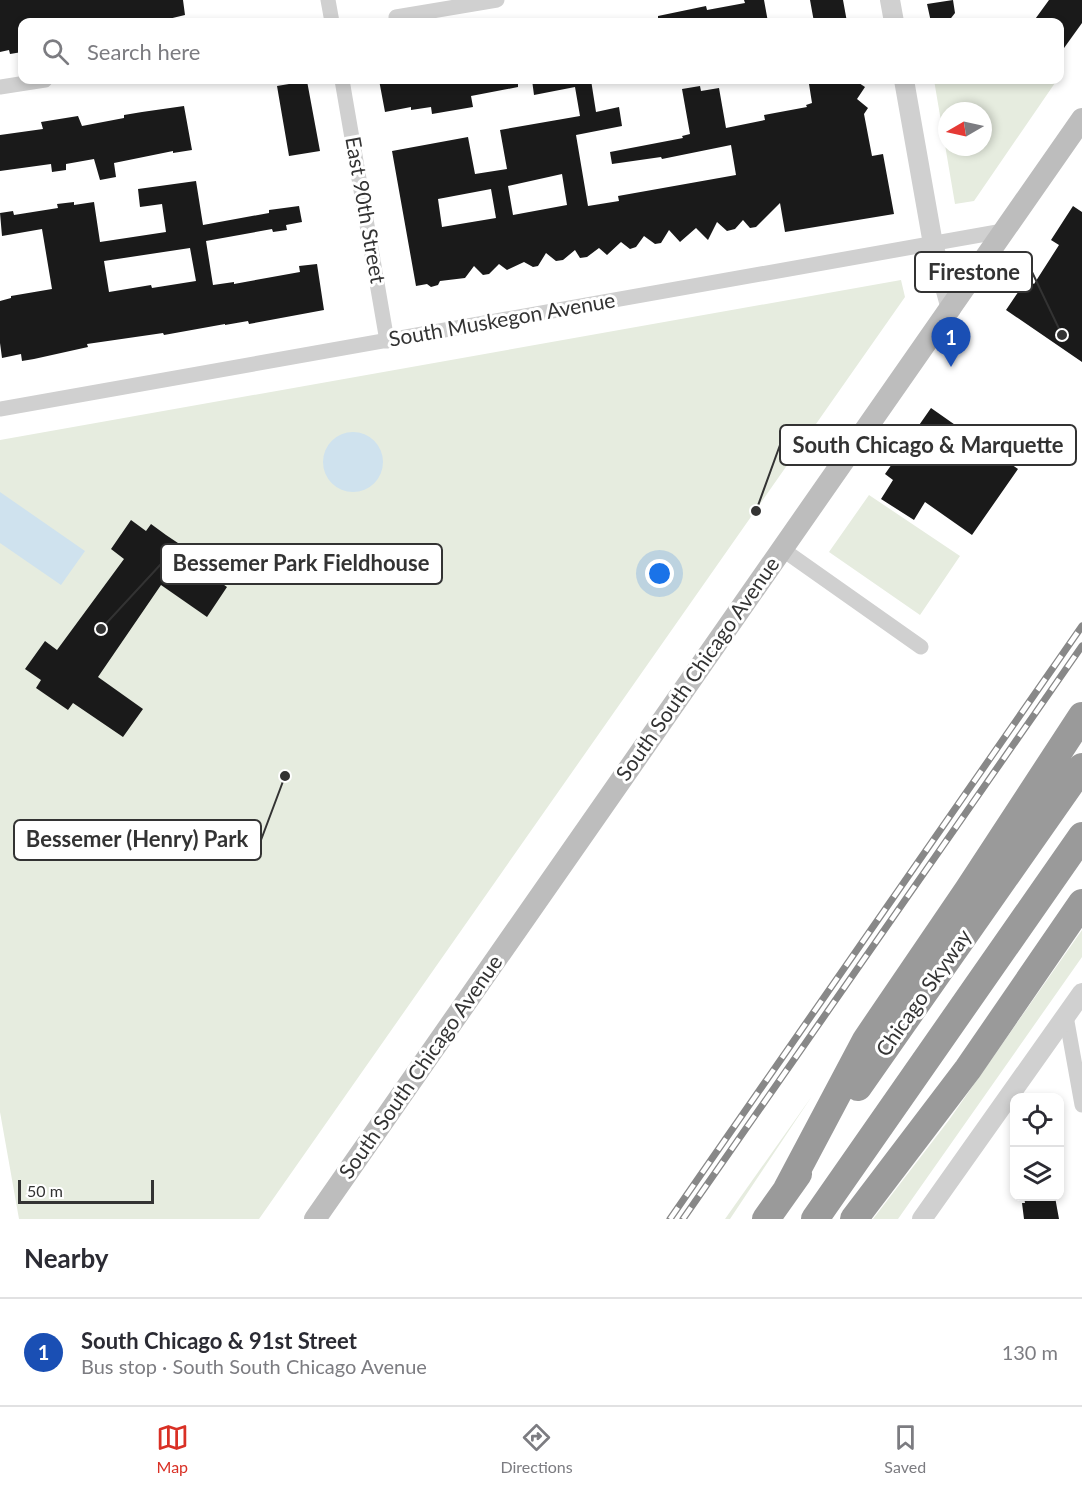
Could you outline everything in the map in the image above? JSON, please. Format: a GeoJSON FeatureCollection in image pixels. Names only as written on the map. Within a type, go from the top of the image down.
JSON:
{"type":"FeatureCollection","features":[{"type":"Feature","properties":{"kind":"highway"},"geometry":{"type":"LineString","coordinates":[[787,1190],[866,1040],[975,880],[1082,716]]}},
{"type":"Feature","properties":{"kind":"highway","name":"Chicago Skyway"},"geometry":{"type":"LineString","coordinates":[[766,1219],[1082,767]]}},
{"type":"Feature","properties":{"kind":"highway","name":"Chicago Skyway"},"geometry":{"type":"LineString","coordinates":[[815,1219],[1082,836]]}},
{"type":"Feature","properties":{"kind":"highway"},"geometry":{"type":"LineString","coordinates":[[854,1219],[968,1069],[1082,903]]}},
{"type":"Feature","properties":{"kind":"main road","name":"South South Chicago Avenue"},"geometry":{"type":"LineString","coordinates":[[315,1219],[1082,118]]}},
{"type":"Feature","properties":{"kind":"street"},"geometry":{"type":"LineString","coordinates":[[328,0],[331,18]]}},
{"type":"Feature","properties":{"kind":"street"},"geometry":{"type":"LineString","coordinates":[[396,17],[497,0]]}},
{"type":"Feature","properties":{"kind":"street"},"geometry":{"type":"LineString","coordinates":[[890,0],[893,18]]}},
{"type":"Feature","properties":{"kind":"street"},"geometry":{"type":"LineString","coordinates":[[0,87],[19,84]]}},
{"type":"Feature","properties":{"kind":"street","name":"East 90th Street"},"geometry":{"type":"LineString","coordinates":[[343,84],[387,341]]}},
{"type":"Feature","properties":{"kind":"street"},"geometry":{"type":"LineString","coordinates":[[905,84],[933,244],[951,309]]}},
{"type":"Feature","properties":{"kind":"street","name":"South Muskegon Avenue"},"geometry":{"type":"LineString","coordinates":[[0,410],[1003,231]]}},
{"type":"Feature","properties":{"kind":"street"},"geometry":{"type":"LineString","coordinates":[[782,549],[921,647]]}},
{"type":"Feature","properties":{"kind":"street"},"geometry":{"type":"LineString","coordinates":[[922,1219],[1082,993]]}},
{"type":"Feature","properties":{"kind":"street"},"geometry":{"type":"LineString","coordinates":[[1066,1016],[1082,1105]]}},
{"type":"Feature","properties":{"kind":"shaded area"},"geometry":{"type":"Polygon","coordinates":[[[935,84],[1054,84],[974,201],[955,204],[947,156],[992,156],[992,102],[938,104],[935,84]]]}},
{"type":"Feature","properties":{"kind":"shaded area"},"geometry":{"type":"Polygon","coordinates":[[[901,280],[905,297],[259,1219],[19,1219],[0,1112],[0,440],[901,280]]]}},
{"type":"Feature","properties":{"kind":"shaded area"},"geometry":{"type":"Polygon","coordinates":[[[869,495],[960,556],[920,615],[829,552],[869,495]]]}},
{"type":"Feature","properties":{"kind":"shaded area"},"geometry":{"type":"Polygon","coordinates":[[[1082,930],[1082,957],[898,1219],[873,1219],[949,1120],[1082,930]]]}},
{"type":"Feature","properties":{"kind":"shaded area"},"geometry":{"type":"Polygon","coordinates":[[[812,1096],[730,1219],[725,1219],[812,1096]]]}},
{"type":"Feature","properties":{"kind":"water"},"geometry":{"type":"Polygon","coordinates":[[[347,432],[359,432],[370,437],[378,445],[383,462],[381,474],[370,487],[359,492],[347,492],[336,487],[328,479],[323,468],[323,456],[328,445],[336,437],[347,432]]]}},
{"type":"Feature","properties":{"kind":"water"},"geometry":{"type":"Polygon","coordinates":[[[0,492],[85,551],[61,585],[0,543],[0,492]]]}},
{"type":"Feature","properties":{"kind":"building"},"geometry":{"type":"Polygon","coordinates":[[[0,0],[183,0],[185,15],[173,18],[18,18],[18,53],[10,54],[9,50],[0,52],[0,0]]]}},
{"type":"Feature","properties":{"kind":"building"},"geometry":{"type":"Polygon","coordinates":[[[744,0],[764,0],[767,18],[658,18],[658,16],[706,6],[707,10],[745,3],[744,0]]]}},
{"type":"Feature","properties":{"kind":"building"},"geometry":{"type":"Polygon","coordinates":[[[810,0],[843,0],[846,18],[813,18],[810,0]]]}},
{"type":"Feature","properties":{"kind":"building"},"geometry":{"type":"Polygon","coordinates":[[[953,0],[955,13],[951,18],[930,18],[927,4],[953,0]]]}},
{"type":"Feature","properties":{"kind":"building"},"geometry":{"type":"Polygon","coordinates":[[[1049,0],[1082,0],[1082,23],[1064,48],[1064,18],[1036,18],[1049,0]]]}},
{"type":"Feature","properties":{"kind":"building"},"geometry":{"type":"Polygon","coordinates":[[[308,84],[320,151],[289,156],[277,86],[308,84]]]}},
{"type":"Feature","properties":{"kind":"building"},"geometry":{"type":"Polygon","coordinates":[[[380,84],[518,84],[518,87],[471,96],[473,107],[432,114],[431,107],[411,110],[411,107],[385,112],[380,84]]]}},
{"type":"Feature","properties":{"kind":"building"},"geometry":{"type":"Polygon","coordinates":[[[533,84],[592,84],[596,112],[619,107],[622,126],[576,135],[588,206],[619,201],[618,196],[736,175],[731,145],[662,159],[661,157],[612,164],[610,152],[683,138],[682,136],[690,134],[682,89],[700,86],[701,91],[719,88],[726,128],[765,120],[764,115],[807,107],[806,105],[812,103],[809,84],[860,84],[865,87],[857,99],[868,108],[864,114],[872,156],[883,154],[894,214],[785,232],[780,203],[756,227],[750,228],[743,220],[735,229],[727,231],[717,222],[708,240],[696,228],[680,242],[669,230],[661,243],[655,244],[644,236],[636,247],[630,249],[621,242],[607,255],[599,248],[587,257],[580,258],[575,250],[563,260],[556,261],[546,253],[538,266],[533,267],[524,262],[507,270],[499,264],[489,274],[483,275],[474,266],[465,278],[440,281],[438,285],[431,287],[427,284],[416,286],[392,151],[468,137],[475,174],[507,169],[500,130],[580,116],[575,87],[534,95],[533,84]],[[562,174],[508,186],[513,215],[567,205],[562,174]],[[491,189],[438,199],[442,227],[496,218],[491,189]]]}},
{"type":"Feature","properties":{"kind":"building"},"geometry":{"type":"Polygon","coordinates":[[[184,106],[192,150],[173,153],[173,151],[114,163],[116,177],[100,180],[94,159],[66,164],[66,170],[52,172],[51,164],[0,171],[0,135],[43,129],[41,122],[78,116],[82,126],[124,118],[124,115],[184,106]]]}},
{"type":"Feature","properties":{"kind":"building"},"geometry":{"type":"Polygon","coordinates":[[[196,181],[203,225],[269,213],[269,210],[299,206],[302,222],[286,225],[287,230],[273,232],[272,229],[206,241],[213,285],[234,282],[234,284],[300,272],[299,266],[317,264],[324,310],[249,324],[248,321],[164,335],[163,333],[87,344],[88,347],[22,361],[21,354],[2,358],[0,301],[11,298],[11,296],[52,289],[42,229],[2,236],[0,213],[13,211],[14,215],[58,208],[57,204],[74,202],[74,205],[94,202],[100,242],[166,232],[162,204],[140,207],[138,189],[196,181]],[[190,248],[104,261],[109,292],[196,281],[190,248]]]}},
{"type":"Feature","properties":{"kind":"building"},"geometry":{"type":"Polygon","coordinates":[[[1073,206],[1082,212],[1082,362],[1006,310],[1027,279],[1034,284],[1059,245],[1051,240],[1073,206]]]}},
{"type":"Feature","properties":{"kind":"building"},"geometry":{"type":"Polygon","coordinates":[[[931,408],[1018,469],[972,535],[925,502],[914,520],[881,499],[893,480],[885,474],[931,408]]]}},
{"type":"Feature","properties":{"kind":"building"},"geometry":{"type":"Polygon","coordinates":[[[131,520],[146,531],[151,524],[184,547],[179,553],[227,587],[207,617],[161,585],[98,677],[143,709],[123,737],[73,703],[68,710],[36,688],[41,680],[25,669],[45,641],[57,650],[124,559],[111,549],[131,520]]]}},
{"type":"Feature","properties":{"kind":"building"},"geometry":{"type":"Polygon","coordinates":[[[1025,1201],[1056,1201],[1059,1219],[1024,1219],[1022,1203],[1025,1201]]]}},
{"type":"Feature","properties":{"kind":"railway"},"geometry":{"type":"LineString","coordinates":[[670,1219],[1082,626]]}},
{"type":"Feature","properties":{"kind":"railway"},"geometry":{"type":"LineString","coordinates":[[683,1219],[1082,646]]}},
{"type":"Feature","properties":{"kind":"place","name":"Firestone"},"geometry":{"type":"Point","coordinates":[1062,335]}},
{"type":"Feature","properties":{"kind":"place","name":"South Chicago & 91st Street"},"geometry":{"type":"Point","coordinates":[951,367]}},
{"type":"Feature","properties":{"kind":"place","name":"South Chicago & Marquette"},"geometry":{"type":"Point","coordinates":[756,511]}},
{"type":"Feature","properties":{"kind":"place","name":"Bessemer Park Fieldhouse"},"geometry":{"type":"Point","coordinates":[101,629]}},
{"type":"Feature","properties":{"kind":"place","name":"Bessemer (Henry) Park"},"geometry":{"type":"Point","coordinates":[285,776]}}]}
